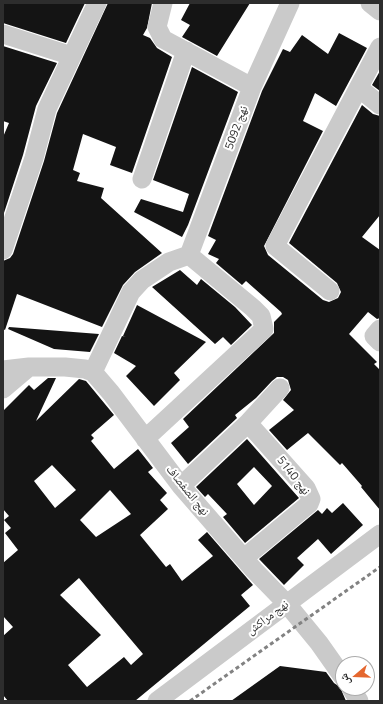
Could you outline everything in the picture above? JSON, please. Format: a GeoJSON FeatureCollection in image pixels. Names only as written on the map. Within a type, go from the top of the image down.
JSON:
{"type":"FeatureCollection","features":[{"type":"Feature","properties":{"kind":"street"},"geometry":{"type":"LineString","coordinates":[[3,250],[34,158],[47,109],[97,3]]}},
{"type":"Feature","properties":{"kind":"street"},"geometry":{"type":"LineString","coordinates":[[163,3],[157,20],[159,34],[163,39],[252,87]]}},
{"type":"Feature","properties":{"kind":"street","name":"نهج 5092"},"geometry":{"type":"LineString","coordinates":[[189,255],[252,87],[290,3]]}},
{"type":"Feature","properties":{"kind":"street"},"geometry":{"type":"LineString","coordinates":[[370,3],[380,11]]}},
{"type":"Feature","properties":{"kind":"street"},"geometry":{"type":"LineString","coordinates":[[3,34],[72,56]]}},
{"type":"Feature","properties":{"kind":"street"},"geometry":{"type":"LineString","coordinates":[[330,291],[275,246],[380,47]]}},
{"type":"Feature","properties":{"kind":"street"},"geometry":{"type":"LineString","coordinates":[[142,180],[186,51]]}},
{"type":"Feature","properties":{"kind":"street"},"geometry":{"type":"LineString","coordinates":[[359,88],[380,105]]}},
{"type":"Feature","properties":{"kind":"street"},"geometry":{"type":"LineString","coordinates":[[3,370],[30,367],[75,367],[93,372],[131,292],[142,280],[169,262],[189,255],[253,308],[261,316],[264,329],[145,439]]}},
{"type":"Feature","properties":{"kind":"street"},"geometry":{"type":"LineString","coordinates":[[380,329],[374,336],[380,342]]}},
{"type":"Feature","properties":{"kind":"street"},"geometry":{"type":"LineString","coordinates":[[3,389],[30,367]]}},
{"type":"Feature","properties":{"kind":"street","name":"نهج الصفصاف"},"geometry":{"type":"LineString","coordinates":[[93,372],[111,393],[181,486],[244,558],[287,604],[319,643],[335,666]]}},
{"type":"Feature","properties":{"kind":"street"},"geometry":{"type":"LineString","coordinates":[[181,486],[248,422],[280,388]]}},
{"type":"Feature","properties":{"kind":"street","name":"نهج 5140"},"geometry":{"type":"LineString","coordinates":[[244,558],[308,504],[311,499],[306,488],[248,422]]}},
{"type":"Feature","properties":{"kind":"street","name":"نهج مراكش"},"geometry":{"type":"LineString","coordinates":[[156,701],[380,534]]}},
{"type":"Feature","properties":{"kind":"building"},"geometry":{"type":"Polygon","coordinates":[[[3,3],[85,3],[66,43],[3,23],[3,3]]]}},
{"type":"Feature","properties":{"kind":"building"},"geometry":{"type":"Polygon","coordinates":[[[108,3],[152,3],[147,28],[143,35],[150,38],[157,48],[172,57],[132,173],[110,165],[116,147],[83,134],[73,170],[80,173],[77,181],[104,188],[101,198],[162,253],[135,272],[123,285],[102,327],[17,294],[5,330],[3,329],[3,261],[10,258],[13,254],[44,161],[57,113],[108,3]]]}},
{"type":"Feature","properties":{"kind":"building"},"geometry":{"type":"Polygon","coordinates":[[[190,3],[250,3],[217,56],[182,37],[190,25],[181,20],[190,3]]]}},
{"type":"Feature","properties":{"kind":"building"},"geometry":{"type":"Polygon","coordinates":[[[339,33],[367,48],[336,106],[315,93],[303,121],[323,131],[264,246],[268,255],[323,300],[329,302],[338,298],[341,292],[337,283],[289,243],[362,105],[373,114],[380,116],[380,215],[362,237],[380,250],[380,318],[377,319],[368,312],[349,334],[377,362],[374,364],[380,370],[380,510],[342,463],[340,465],[308,433],[287,450],[269,430],[294,410],[283,400],[291,390],[288,380],[283,377],[277,377],[272,381],[256,398],[235,415],[237,418],[188,464],[171,443],[189,427],[183,419],[274,333],[274,322],[282,314],[246,281],[242,285],[216,263],[219,259],[208,254],[216,240],[208,236],[262,91],[283,49],[290,52],[302,35],[328,54],[339,33]]]}},
{"type":"Feature","properties":{"kind":"building"},"geometry":{"type":"Polygon","coordinates":[[[3,46],[57,63],[36,106],[23,155],[3,216],[3,137],[9,123],[3,121],[3,46]]]}},
{"type":"Feature","properties":{"kind":"building"},"geometry":{"type":"Polygon","coordinates":[[[192,67],[238,92],[188,225],[182,237],[134,212],[141,199],[183,212],[189,194],[153,180],[192,67]]]}},
{"type":"Feature","properties":{"kind":"building"},"geometry":{"type":"Polygon","coordinates":[[[380,71],[380,91],[372,85],[380,71]]]}},
{"type":"Feature","properties":{"kind":"building"},"geometry":{"type":"Polygon","coordinates":[[[180,270],[197,285],[201,279],[235,307],[252,325],[231,345],[223,337],[215,344],[152,287],[180,270]]]}},
{"type":"Feature","properties":{"kind":"building"},"geometry":{"type":"Polygon","coordinates":[[[137,305],[206,342],[174,373],[180,380],[154,406],[126,376],[136,366],[114,353],[122,336],[126,337],[123,336],[137,305]]]}},
{"type":"Feature","properties":{"kind":"building"},"geometry":{"type":"Polygon","coordinates":[[[9,327],[99,334],[90,352],[54,349],[8,329],[9,327]]]}},
{"type":"Feature","properties":{"kind":"building"},"geometry":{"type":"Polygon","coordinates":[[[48,378],[56,378],[36,421],[79,379],[86,381],[114,415],[91,435],[94,438],[91,441],[114,469],[138,449],[153,468],[148,472],[167,493],[160,500],[168,509],[140,535],[166,567],[170,564],[182,581],[213,556],[198,540],[207,532],[253,585],[241,595],[250,606],[135,701],[8,701],[3,695],[3,636],[13,627],[3,616],[3,563],[18,550],[5,533],[11,528],[4,520],[9,516],[3,509],[3,411],[29,385],[34,390],[48,378]],[[52,465],[34,481],[55,508],[76,490],[52,465]],[[110,490],[80,520],[96,537],[131,514],[110,490]],[[79,578],[60,595],[101,635],[68,665],[87,687],[124,657],[131,665],[143,654],[79,578]]]}},
{"type":"Feature","properties":{"kind":"building"},"geometry":{"type":"Polygon","coordinates":[[[247,439],[299,498],[245,543],[223,517],[227,514],[208,494],[205,497],[196,487],[247,439]],[[254,467],[237,484],[254,505],[272,486],[254,467]]]}},
{"type":"Feature","properties":{"kind":"building"},"geometry":{"type":"Polygon","coordinates":[[[343,503],[363,525],[331,554],[318,539],[297,558],[304,565],[284,585],[259,559],[318,510],[322,514],[327,508],[332,513],[343,503]]]}},
{"type":"Feature","properties":{"kind":"building"},"geometry":{"type":"Polygon","coordinates":[[[280,666],[326,672],[335,684],[335,696],[344,696],[346,701],[231,701],[280,666]]]}},
{"type":"Feature","properties":{"kind":"railway"},"geometry":{"type":"LineString","coordinates":[[190,701],[380,567]]}}]}
